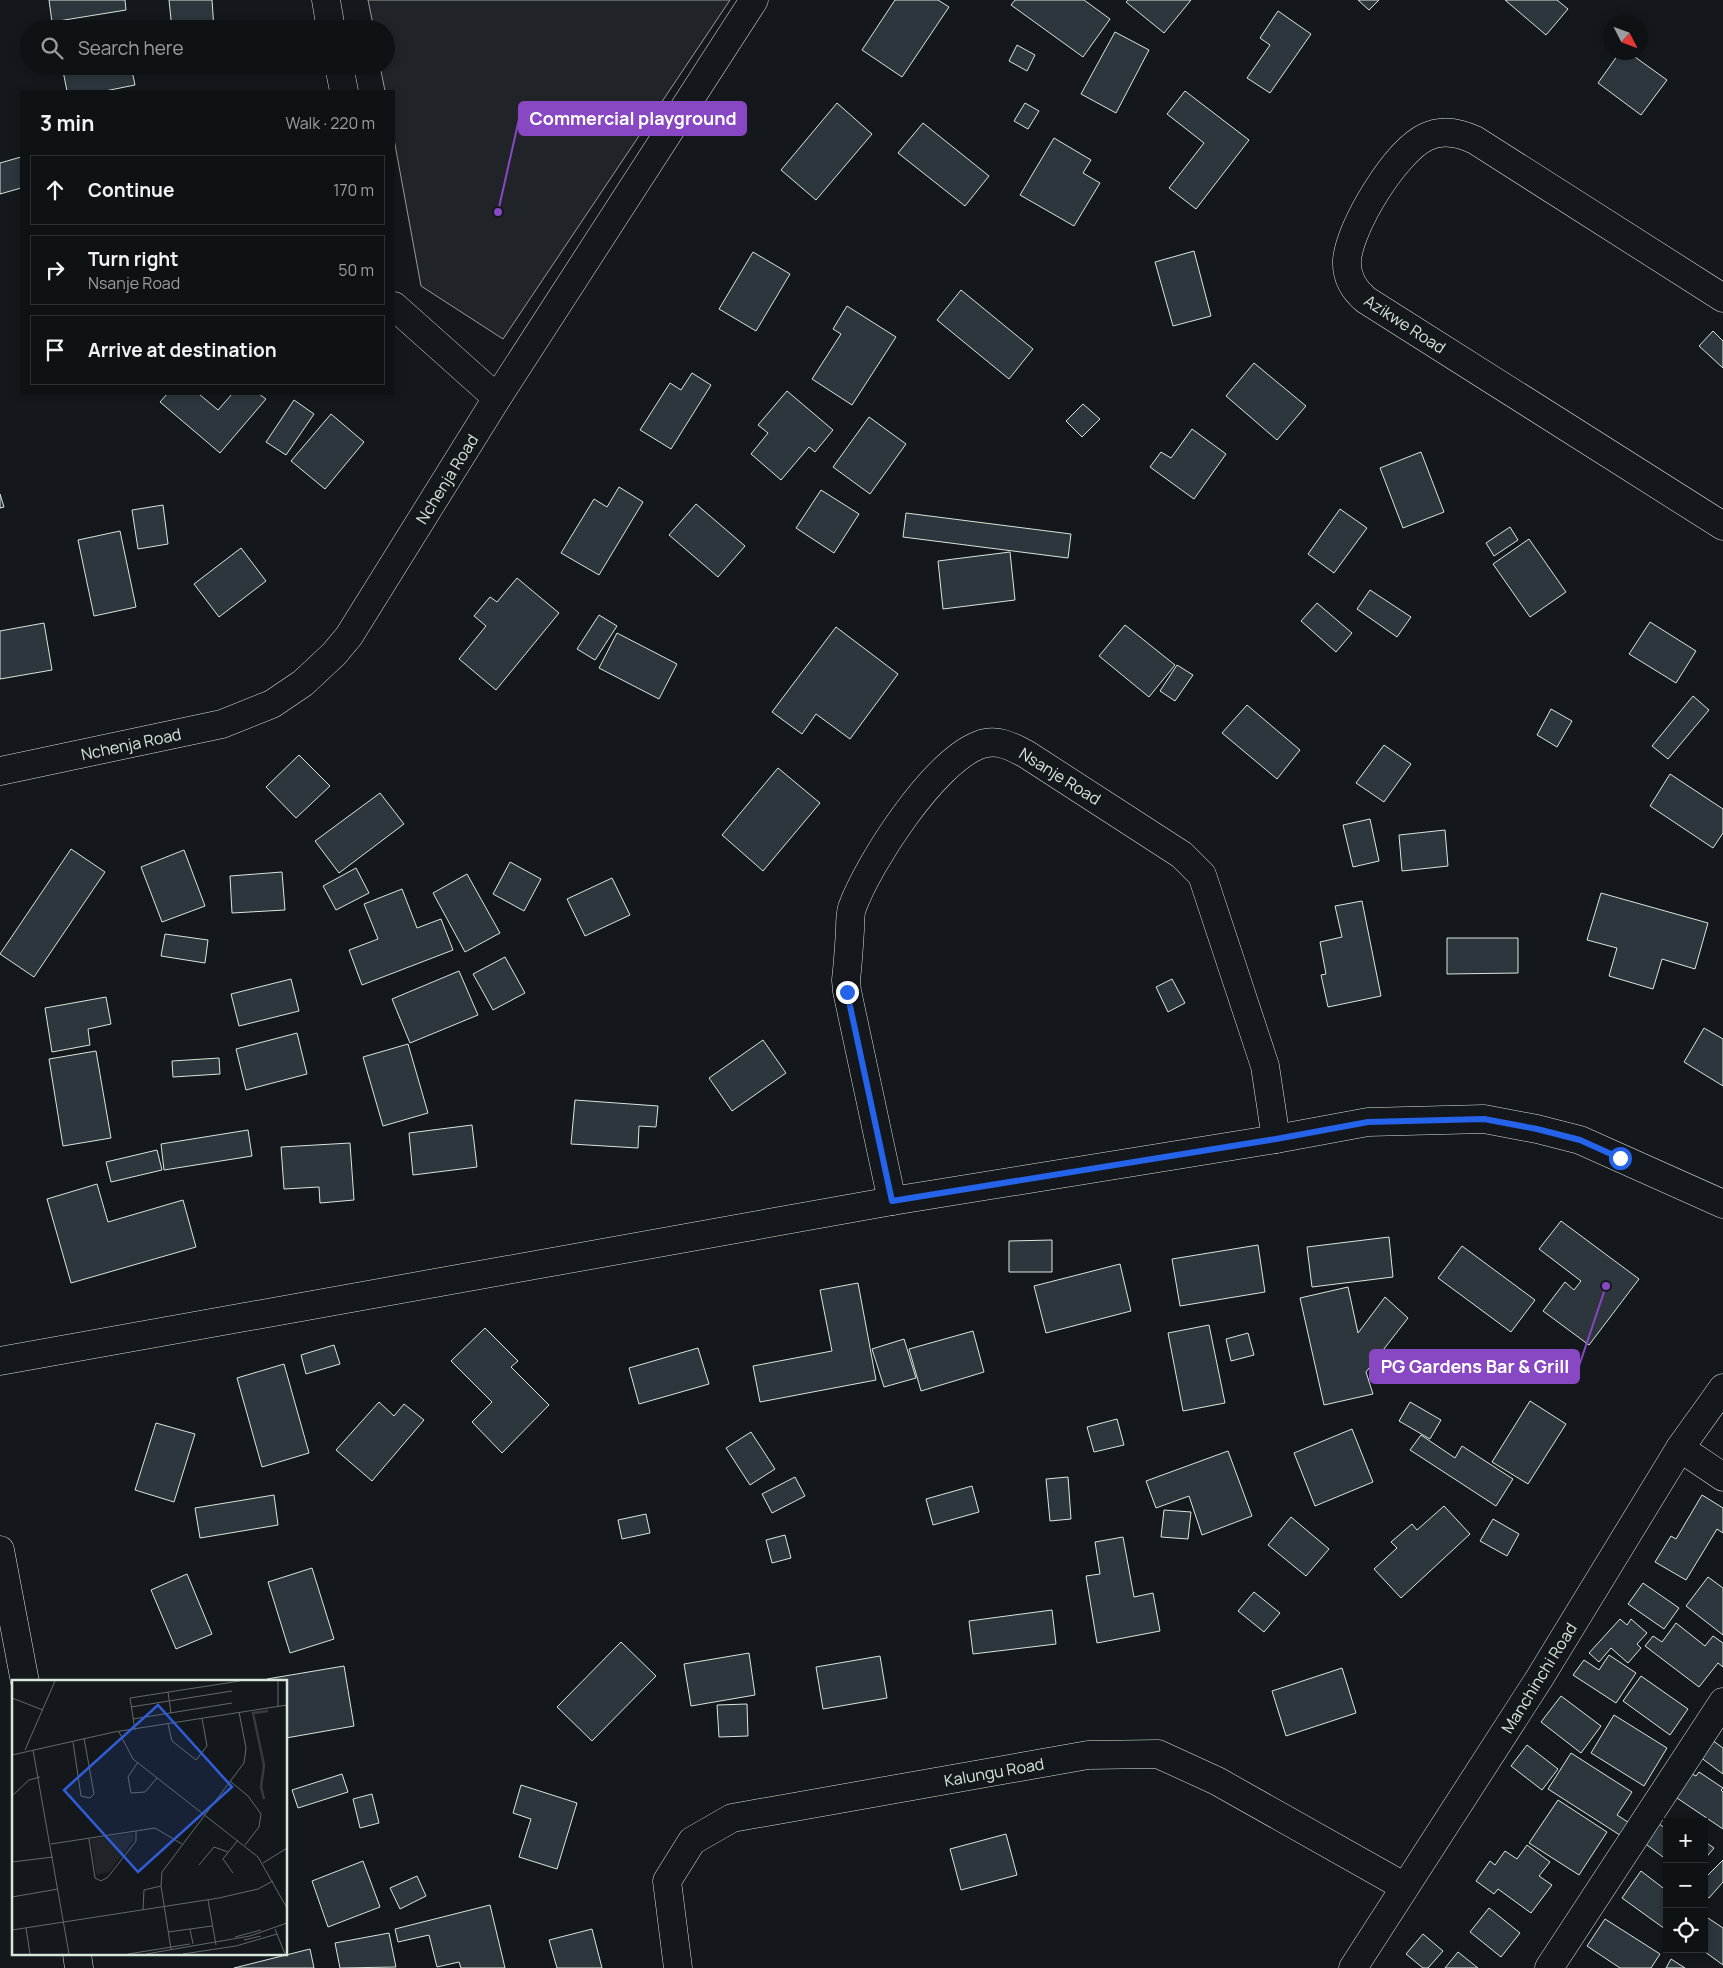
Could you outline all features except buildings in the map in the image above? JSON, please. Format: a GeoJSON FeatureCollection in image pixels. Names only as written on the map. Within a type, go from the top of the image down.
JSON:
{"type":"FeatureCollection","features":[{"type":"Feature","properties":{"kind":"street"},"geometry":{"type":"LineString","coordinates":[[326,0],[329,20]]}},
{"type":"Feature","properties":{"kind":"street","name":"Nchenja Road"},"geometry":{"type":"LineString","coordinates":[[0,771],[222,724],[272,704],[303,683],[334,654],[349,636],[497,398],[754,0]]}},
{"type":"Feature","properties":{"kind":"street"},"geometry":{"type":"LineString","coordinates":[[341,75],[344,90]]}},
{"type":"Feature","properties":{"kind":"street","name":"Azikwe Road"},"geometry":{"type":"LineString","coordinates":[[1723,298],[1475,140],[1460,134],[1443,132],[1426,137],[1404,155],[1380,184],[1351,240],[1347,261],[1352,286],[1366,300],[1723,526]]}},
{"type":"Feature","properties":{"kind":"street"},"geometry":{"type":"LineString","coordinates":[[395,307],[497,398]]}},
{"type":"Feature","properties":{"kind":"street","name":"Nsanje Road"},"geometry":{"type":"LineString","coordinates":[[892,1201],[847,992],[846,980],[851,909],[881,850],[919,797],[953,760],[979,744],[995,742],[1010,746],[1026,754],[1182,855],[1202,875],[1265,1066],[1276,1139]]}},
{"type":"Feature","properties":{"kind":"street"},"geometry":{"type":"LineString","coordinates":[[0,1361],[892,1201],[1276,1139],[1368,1122],[1484,1119],[1537,1129],[1580,1140],[1723,1204]]}},
{"type":"Feature","properties":{"kind":"street","name":"Manchinchi Road"},"geometry":{"type":"LineString","coordinates":[[1352,1968],[1539,1679],[1680,1448],[1723,1388]]}},
{"type":"Feature","properties":{"kind":"street"},"geometry":{"type":"LineString","coordinates":[[1680,1448],[1723,1477]]}},
{"type":"Feature","properties":{"kind":"street"},"geometry":{"type":"LineString","coordinates":[[0,1550],[25,1680]]}},
{"type":"Feature","properties":{"kind":"street"},"geometry":{"type":"LineString","coordinates":[[1549,1968],[1723,1702]]}},
{"type":"Feature","properties":{"kind":"street","name":"Kalungu Road"},"geometry":{"type":"LineString","coordinates":[[678,1968],[667,1881],[692,1841],[732,1818],[1088,1755],[1158,1754],[1217,1781],[1405,1887]]}},
{"type":"Feature","properties":{"kind":"shaded area"},"geometry":{"type":"Polygon","coordinates":[[[368,0],[730,0],[503,339],[421,286],[395,144],[395,90],[385,90],[382,75],[395,75],[395,20],[372,20],[368,0]]]}},
{"type":"Feature","properties":{"kind":"place","name":"Commercial playground"},"geometry":{"type":"Point","coordinates":[498,212]}},
{"type":"Feature","properties":{"kind":"place","name":"PG Gardens Bar & Grill"},"geometry":{"type":"Point","coordinates":[1606,1286]}},
{"type":"Feature","properties":{"kind":"route"},"geometry":{"type":"LineString","coordinates":[[847,992],[892,1201],[1276,1139],[1368,1122],[1484,1119],[1537,1129],[1580,1140],[1620,1158]]}}]}
